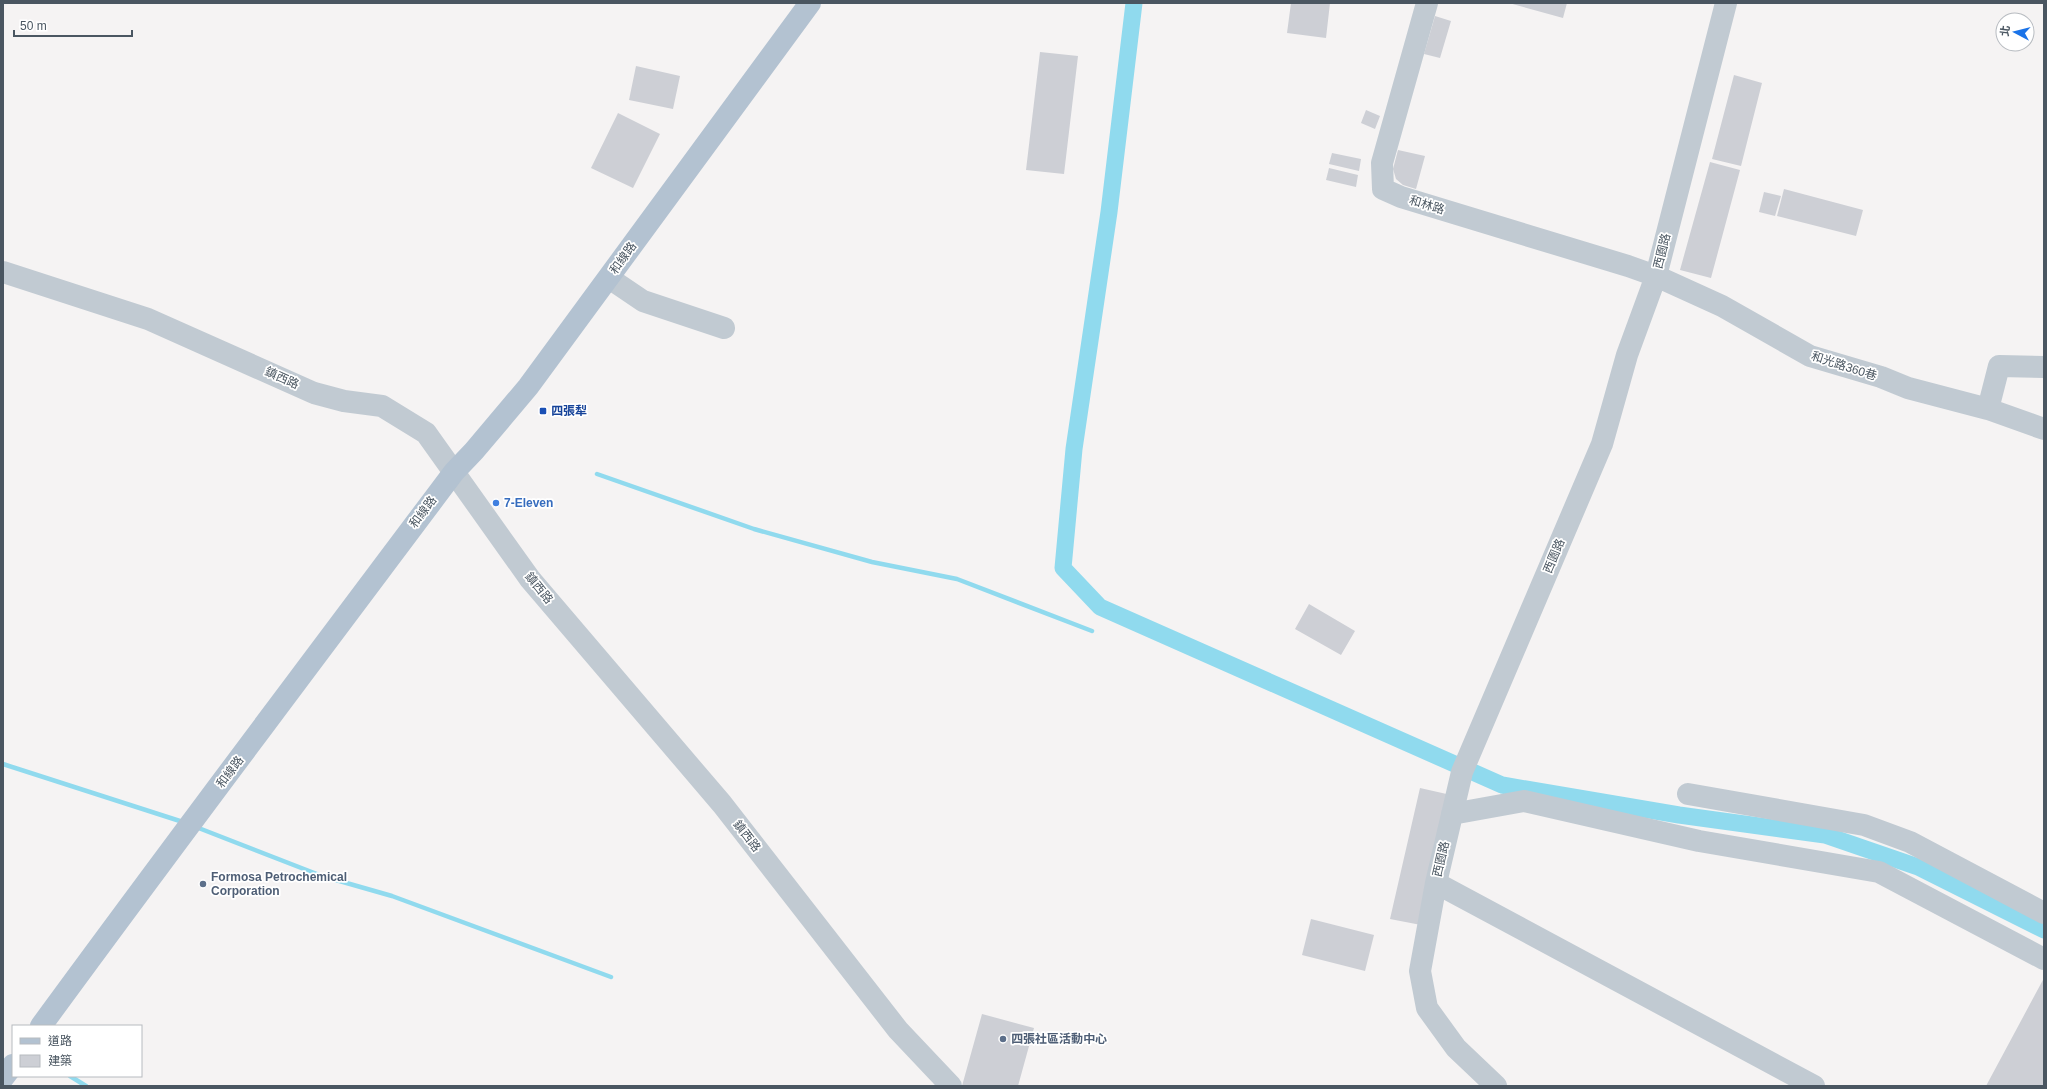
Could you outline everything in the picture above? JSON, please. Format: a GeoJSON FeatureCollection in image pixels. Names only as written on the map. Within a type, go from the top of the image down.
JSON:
{"type":"FeatureCollection","features":[{"type":"Feature","properties":{"kind":"main road","name":"和線路"},"geometry":{"type":"LineString","coordinates":[[42,1025],[152,874],[454,472],[474,451],[528,387],[810,3]]}},
{"type":"Feature","properties":{"kind":"main road"},"geometry":{"type":"LineString","coordinates":[[3,1078],[12,1066]]}},
{"type":"Feature","properties":{"kind":"street","name":"和林路"},"geometry":{"type":"LineString","coordinates":[[1427,3],[1382,163],[1383,189],[1401,197],[1628,266],[1656,276]]}},
{"type":"Feature","properties":{"kind":"street","name":"西園路"},"geometry":{"type":"LineString","coordinates":[[1496,1086],[1456,1048],[1427,1008],[1420,971],[1423,945],[1436,883],[1462,772],[1602,444],[1628,355],[1656,276],[1726,3]]}},
{"type":"Feature","properties":{"kind":"street","name":"鎮西路"},"geometry":{"type":"LineString","coordinates":[[3,272],[148,319],[314,393],[344,401],[382,406],[426,433],[530,579],[722,804],[898,1030],[951,1086]]}},
{"type":"Feature","properties":{"kind":"street","name":"和光路360巷"},"geometry":{"type":"LineString","coordinates":[[1656,276],[1722,306],[1810,356],[1881,377],[1908,388],[1988,409],[2044,429]]}},
{"type":"Feature","properties":{"kind":"street"},"geometry":{"type":"LineString","coordinates":[[609,278],[643,301],[724,328]]}},
{"type":"Feature","properties":{"kind":"street"},"geometry":{"type":"LineString","coordinates":[[1988,409],[1999,366],[2044,367]]}},
{"type":"Feature","properties":{"kind":"street"},"geometry":{"type":"LineString","coordinates":[[1688,794],[1864,824],[1910,842],[2044,913]]}},
{"type":"Feature","properties":{"kind":"street"},"geometry":{"type":"LineString","coordinates":[[1452,814],[1524,801],[1699,841],[1879,872],[2044,959]]}},
{"type":"Feature","properties":{"kind":"street"},"geometry":{"type":"LineString","coordinates":[[1436,883],[1814,1086]]}},
{"type":"Feature","properties":{"kind":"building"},"geometry":{"type":"Polygon","coordinates":[[[1291,3],[1330,3],[1326,38],[1287,33],[1291,3]]]}},
{"type":"Feature","properties":{"kind":"building"},"geometry":{"type":"Polygon","coordinates":[[[1509,3],[1567,3],[1563,18],[1509,3]]]}},
{"type":"Feature","properties":{"kind":"building"},"geometry":{"type":"Polygon","coordinates":[[[1435,16],[1451,21],[1440,58],[1424,54],[1435,16]]]}},
{"type":"Feature","properties":{"kind":"building"},"geometry":{"type":"Polygon","coordinates":[[[1040,52],[1078,56],[1064,174],[1026,170],[1040,52]]]}},
{"type":"Feature","properties":{"kind":"building"},"geometry":{"type":"Polygon","coordinates":[[[636,66],[680,76],[673,109],[629,100],[636,66]]]}},
{"type":"Feature","properties":{"kind":"building"},"geometry":{"type":"Polygon","coordinates":[[[1734,75],[1762,83],[1741,166],[1712,159],[1734,75]]]}},
{"type":"Feature","properties":{"kind":"building"},"geometry":{"type":"Polygon","coordinates":[[[1366,110],[1380,116],[1375,129],[1361,123],[1366,110]]]}},
{"type":"Feature","properties":{"kind":"building"},"geometry":{"type":"Polygon","coordinates":[[[618,113],[660,134],[633,188],[591,168],[618,113]]]}},
{"type":"Feature","properties":{"kind":"building"},"geometry":{"type":"Polygon","coordinates":[[[1398,150],[1425,156],[1416,189],[1403,185],[1396,179],[1393,169],[1398,150]]]}},
{"type":"Feature","properties":{"kind":"building"},"geometry":{"type":"Polygon","coordinates":[[[1332,153],[1361,159],[1359,171],[1329,164],[1332,153]]]}},
{"type":"Feature","properties":{"kind":"building"},"geometry":{"type":"Polygon","coordinates":[[[1710,162],[1740,170],[1711,278],[1680,270],[1710,162]]]}},
{"type":"Feature","properties":{"kind":"building"},"geometry":{"type":"Polygon","coordinates":[[[1329,168],[1358,175],[1356,187],[1326,180],[1329,168]]]}},
{"type":"Feature","properties":{"kind":"building"},"geometry":{"type":"Polygon","coordinates":[[[1784,189],[1863,210],[1856,236],[1777,216],[1784,189]]]}},
{"type":"Feature","properties":{"kind":"building"},"geometry":{"type":"Polygon","coordinates":[[[1764,192],[1781,196],[1775,216],[1759,212],[1764,192]]]}},
{"type":"Feature","properties":{"kind":"building"},"geometry":{"type":"Polygon","coordinates":[[[1309,604],[1355,631],[1341,655],[1295,629],[1309,604]]]}},
{"type":"Feature","properties":{"kind":"building"},"geometry":{"type":"Polygon","coordinates":[[[1420,788],[1451,795],[1421,925],[1390,919],[1420,788]]]}},
{"type":"Feature","properties":{"kind":"building"},"geometry":{"type":"Polygon","coordinates":[[[1311,919],[1374,935],[1365,971],[1302,955],[1311,919]]]}},
{"type":"Feature","properties":{"kind":"building"},"geometry":{"type":"Polygon","coordinates":[[[2044,978],[2044,1086],[1986,1086],[2044,978]]]}},
{"type":"Feature","properties":{"kind":"building","name":"四張社區活動中心"},"geometry":{"type":"Polygon","coordinates":[[[982,1014],[1034,1028],[1018,1086],[962,1086],[982,1014]]]}},
{"type":"Feature","properties":{"kind":"waterway"},"geometry":{"type":"LineString","coordinates":[[1134,3],[1109,212],[1074,449],[1063,568],[1100,607],[1502,785],[1679,815],[1825,835],[1918,867],[2044,930]]}},
{"type":"Feature","properties":{"kind":"waterway"},"geometry":{"type":"LineString","coordinates":[[597,474],[754,529],[872,562],[957,579],[1092,631]]}},
{"type":"Feature","properties":{"kind":"waterway"},"geometry":{"type":"LineString","coordinates":[[3,764],[183,822]]}},
{"type":"Feature","properties":{"kind":"waterway"},"geometry":{"type":"LineString","coordinates":[[196,827],[322,876],[392,896],[611,977]]}},
{"type":"Feature","properties":{"kind":"waterway"},"geometry":{"type":"LineString","coordinates":[[72,1077],[86,1086]]}},
{"type":"Feature","properties":{"kind":"place","name":"四張犁"},"geometry":{"type":"Point","coordinates":[543,411]}},
{"type":"Feature","properties":{"kind":"place","name":"7-Eleven"},"geometry":{"type":"Point","coordinates":[496,503]}},
{"type":"Feature","properties":{"kind":"place","name":"Formosa Petrochemical Corporation"},"geometry":{"type":"Point","coordinates":[203,884]}},
{"type":"Feature","properties":{"kind":"place","name":"四張社區活動中心"},"geometry":{"type":"Point","coordinates":[1003,1039]}}]}
